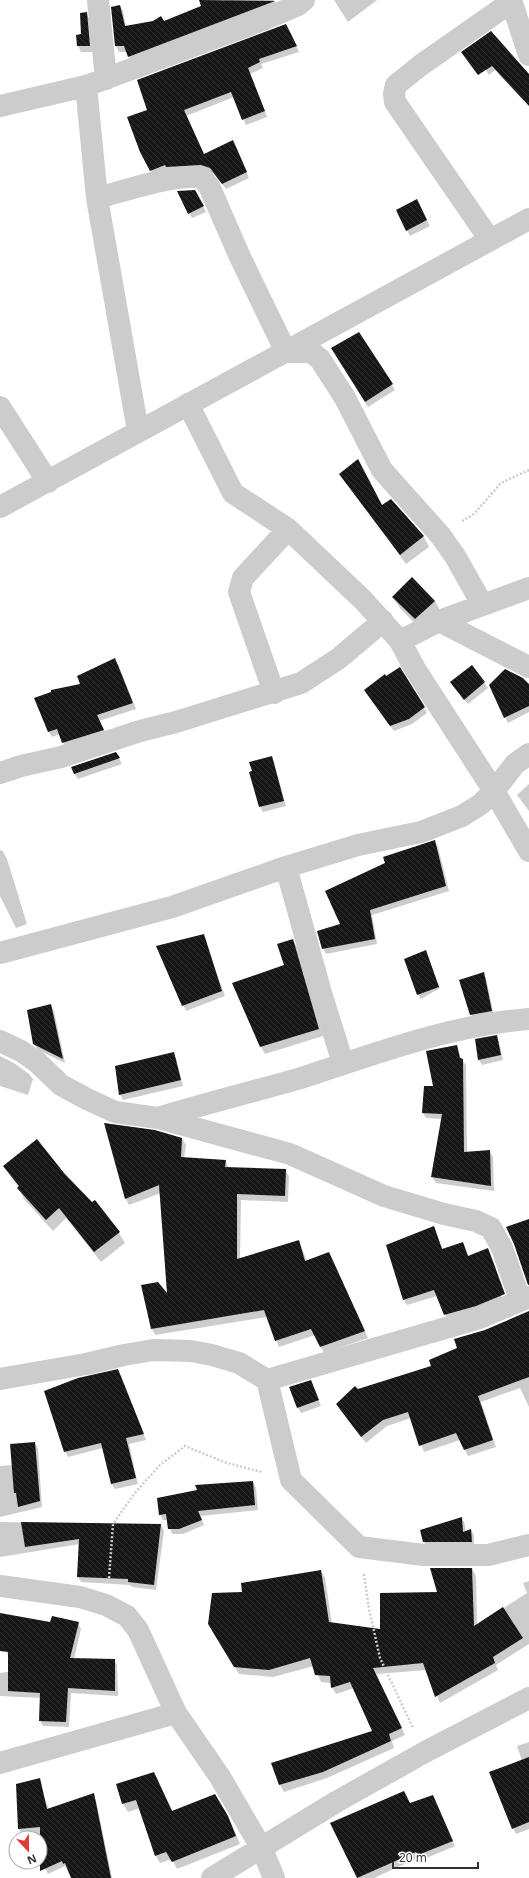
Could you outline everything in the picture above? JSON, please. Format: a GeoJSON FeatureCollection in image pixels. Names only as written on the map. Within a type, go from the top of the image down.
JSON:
{"type":"FeatureCollection","features":[{"type":"Feature","properties":{"kind":"street"},"geometry":{"type":"LineString","coordinates":[[98,0],[96,82],[97,198],[138,431]]}},
{"type":"Feature","properties":{"kind":"street"},"geometry":{"type":"LineString","coordinates":[[0,106],[96,82],[260,21],[298,5],[304,0]]}},
{"type":"Feature","properties":{"kind":"street"},"geometry":{"type":"LineString","coordinates":[[490,240],[395,102],[394,94],[396,85],[421,65],[511,1],[529,55]]}},
{"type":"Feature","properties":{"kind":"street"},"geometry":{"type":"LineString","coordinates":[[97,198],[140,186],[190,176],[201,177],[209,186],[240,256],[286,352]]}},
{"type":"Feature","properties":{"kind":"street"},"geometry":{"type":"LineString","coordinates":[[0,507],[529,219]]}},
{"type":"Feature","properties":{"kind":"street"},"geometry":{"type":"LineString","coordinates":[[286,352],[311,352],[320,359],[345,398],[382,470],[440,535],[455,556],[482,604]]}},
{"type":"Feature","properties":{"kind":"street"},"geometry":{"type":"LineString","coordinates":[[188,404],[233,493],[288,530],[384,621],[400,641],[416,669],[494,791],[529,851]]}},
{"type":"Feature","properties":{"kind":"street"},"geometry":{"type":"LineString","coordinates":[[0,407],[48,482]]}},
{"type":"Feature","properties":{"kind":"street"},"geometry":{"type":"LineString","coordinates":[[274,693],[239,592],[244,578],[288,530]]}},
{"type":"Feature","properties":{"kind":"street"},"geometry":{"type":"LineString","coordinates":[[400,641],[440,621],[482,604],[529,588]]}},
{"type":"Feature","properties":{"kind":"street"},"geometry":{"type":"LineString","coordinates":[[0,773],[274,693],[301,683],[338,659],[384,621]]}},
{"type":"Feature","properties":{"kind":"street"},"geometry":{"type":"LineString","coordinates":[[440,621],[529,667]]}},
{"type":"Feature","properties":{"kind":"street"},"geometry":{"type":"LineString","coordinates":[[0,953],[172,907],[286,867],[358,845],[421,832],[462,816],[481,804],[494,791],[515,764],[529,754]]}},
{"type":"Feature","properties":{"kind":"street"},"geometry":{"type":"LineString","coordinates":[[286,867],[321,993],[343,1063]]}},
{"type":"Feature","properties":{"kind":"street"},"geometry":{"type":"LineString","coordinates":[[158,1118],[192,1107],[257,1091],[343,1063],[464,1029],[529,1019]]}},
{"type":"Feature","properties":{"kind":"street"},"geometry":{"type":"LineString","coordinates":[[0,1041],[21,1051],[38,1062],[60,1085],[115,1112],[158,1118],[290,1154],[384,1196],[444,1214],[476,1221],[491,1228],[525,1298],[480,1318],[267,1380]]}},
{"type":"Feature","properties":{"kind":"street"},"geometry":{"type":"LineString","coordinates":[[0,1379],[86,1364],[153,1350],[191,1351],[212,1355],[239,1363],[267,1380],[291,1480],[358,1547],[424,1555],[488,1555],[529,1545]]}},
{"type":"Feature","properties":{"kind":"street"},"geometry":{"type":"LineString","coordinates":[[0,1586],[80,1598],[106,1605],[127,1616],[138,1630],[176,1712],[220,1777],[262,1849],[274,1878]]}},
{"type":"Feature","properties":{"kind":"street"},"geometry":{"type":"LineString","coordinates":[[212,1878],[262,1849],[287,1831],[336,1802],[425,1752],[529,1698]]}},
{"type":"Feature","properties":{"kind":"street"},"geometry":{"type":"LineString","coordinates":[[0,1763],[176,1712]]}},
{"type":"Feature","properties":{"kind":"path"},"geometry":{"type":"LineString","coordinates":[[440,535],[474,514],[501,483],[529,470]]}},
{"type":"Feature","properties":{"kind":"path"},"geometry":{"type":"LineString","coordinates":[[106,1605],[114,1524],[134,1494],[160,1465],[185,1446],[227,1463],[291,1480]]}},
{"type":"Feature","properties":{"kind":"path"},"geometry":{"type":"LineString","coordinates":[[358,1547],[364,1570],[369,1609],[380,1658],[425,1752]]}},
{"type":"Feature","properties":{"kind":"building"},"geometry":{"type":"Polygon","coordinates":[[[199,0],[275,1],[128,57],[124,46],[115,46],[111,7],[120,5],[125,26],[153,21],[161,16],[164,21],[201,6],[199,0]]]}},
{"type":"Feature","properties":{"kind":"building"},"geometry":{"type":"Polygon","coordinates":[[[87,12],[90,46],[77,46],[76,35],[81,34],[80,13],[87,12]]]}},
{"type":"Feature","properties":{"kind":"building"},"geometry":{"type":"Polygon","coordinates":[[[286,24],[297,46],[259,59],[260,62],[248,68],[265,111],[242,120],[231,92],[184,110],[204,154],[233,140],[247,172],[222,184],[210,168],[201,165],[166,167],[165,165],[150,171],[140,152],[127,117],[147,110],[137,80],[286,24]]]}},
{"type":"Feature","properties":{"kind":"building"},"geometry":{"type":"Polygon","coordinates":[[[491,31],[529,74],[529,106],[492,66],[478,75],[461,52],[491,31]]]}},
{"type":"Feature","properties":{"kind":"building"},"geometry":{"type":"Polygon","coordinates":[[[195,190],[204,206],[188,214],[177,191],[195,190]]]}},
{"type":"Feature","properties":{"kind":"building"},"geometry":{"type":"Polygon","coordinates":[[[417,199],[427,220],[406,231],[396,210],[417,199]]]}},
{"type":"Feature","properties":{"kind":"building"},"geometry":{"type":"Polygon","coordinates":[[[359,332],[393,384],[365,402],[331,348],[359,332]]]}},
{"type":"Feature","properties":{"kind":"building"},"geometry":{"type":"Polygon","coordinates":[[[358,459],[382,505],[391,499],[424,536],[400,555],[339,474],[358,459]]]}},
{"type":"Feature","properties":{"kind":"building"},"geometry":{"type":"Polygon","coordinates":[[[412,577],[435,601],[415,619],[392,597],[412,577]]]}},
{"type":"Feature","properties":{"kind":"building"},"geometry":{"type":"Polygon","coordinates":[[[115,658],[133,703],[97,715],[104,730],[62,743],[57,729],[48,732],[34,698],[51,692],[51,690],[80,684],[77,676],[115,658]]]}},
{"type":"Feature","properties":{"kind":"building"},"geometry":{"type":"Polygon","coordinates":[[[472,665],[485,682],[464,700],[450,682],[472,665]]]}},
{"type":"Feature","properties":{"kind":"building"},"geometry":{"type":"Polygon","coordinates":[[[400,667],[425,707],[409,719],[390,726],[364,690],[385,674],[386,676],[400,667]]]}},
{"type":"Feature","properties":{"kind":"building"},"geometry":{"type":"Polygon","coordinates":[[[505,669],[523,678],[529,684],[529,706],[504,718],[489,685],[505,669]]]}},
{"type":"Feature","properties":{"kind":"building"},"geometry":{"type":"Polygon","coordinates":[[[116,752],[120,758],[74,774],[71,767],[116,752]]]}},
{"type":"Feature","properties":{"kind":"building"},"geometry":{"type":"Polygon","coordinates":[[[272,756],[284,801],[259,807],[249,772],[252,771],[249,762],[272,756]]]}},
{"type":"Feature","properties":{"kind":"building"},"geometry":{"type":"Polygon","coordinates":[[[435,840],[446,886],[370,910],[375,939],[322,949],[317,931],[340,924],[325,891],[385,863],[383,857],[435,840]]]}},
{"type":"Feature","properties":{"kind":"building"},"geometry":{"type":"Polygon","coordinates":[[[204,934],[222,991],[182,1006],[156,946],[204,934]]]}},
{"type":"Feature","properties":{"kind":"building"},"geometry":{"type":"Polygon","coordinates":[[[293,939],[319,1029],[260,1047],[232,983],[284,965],[277,944],[293,939]]]}},
{"type":"Feature","properties":{"kind":"building"},"geometry":{"type":"Polygon","coordinates":[[[426,950],[439,987],[417,995],[404,959],[426,950]]]}},
{"type":"Feature","properties":{"kind":"building"},"geometry":{"type":"Polygon","coordinates":[[[484,972],[492,1011],[470,1015],[459,980],[484,972]]]}},
{"type":"Feature","properties":{"kind":"building"},"geometry":{"type":"Polygon","coordinates":[[[51,1004],[63,1059],[33,1044],[27,1010],[51,1004]]]}},
{"type":"Feature","properties":{"kind":"building"},"geometry":{"type":"Polygon","coordinates":[[[497,1035],[501,1055],[478,1060],[475,1039],[497,1035]]]}},
{"type":"Feature","properties":{"kind":"building"},"geometry":{"type":"Polygon","coordinates":[[[457,1045],[460,1058],[463,1059],[464,1152],[490,1150],[491,1186],[431,1177],[442,1114],[422,1113],[424,1086],[433,1086],[426,1051],[457,1045]]]}},
{"type":"Feature","properties":{"kind":"building"},"geometry":{"type":"Polygon","coordinates":[[[174,1052],[181,1080],[119,1095],[115,1066],[174,1052]]]}},
{"type":"Feature","properties":{"kind":"building"},"geometry":{"type":"Polygon","coordinates":[[[104,1123],[155,1130],[182,1138],[181,1157],[226,1160],[225,1167],[286,1169],[285,1196],[237,1194],[237,1259],[299,1240],[305,1261],[329,1252],[365,1331],[320,1347],[311,1329],[275,1341],[264,1310],[151,1329],[141,1285],[158,1282],[167,1293],[159,1185],[125,1199],[104,1123]]]}},
{"type":"Feature","properties":{"kind":"building"},"geometry":{"type":"Polygon","coordinates":[[[37,1139],[64,1173],[92,1202],[95,1200],[120,1232],[94,1252],[59,1208],[46,1220],[17,1188],[19,1186],[3,1166],[37,1139]]]}},
{"type":"Feature","properties":{"kind":"building"},"geometry":{"type":"Polygon","coordinates":[[[529,1219],[528,1285],[514,1244],[506,1227],[529,1219]]]}},
{"type":"Feature","properties":{"kind":"building"},"geometry":{"type":"Polygon","coordinates":[[[434,1226],[442,1249],[463,1242],[468,1256],[488,1248],[505,1294],[476,1306],[444,1315],[434,1290],[403,1300],[386,1245],[434,1226]]]}},
{"type":"Feature","properties":{"kind":"building"},"geometry":{"type":"Polygon","coordinates":[[[529,1311],[529,1377],[478,1396],[493,1440],[464,1450],[456,1433],[419,1446],[408,1412],[383,1420],[361,1437],[336,1404],[355,1386],[358,1389],[431,1366],[429,1360],[457,1348],[454,1339],[485,1330],[529,1311]]]}},
{"type":"Feature","properties":{"kind":"building"},"geometry":{"type":"Polygon","coordinates":[[[118,1369],[144,1434],[126,1438],[136,1478],[111,1484],[101,1443],[64,1452],[44,1391],[78,1378],[118,1369]]]}},
{"type":"Feature","properties":{"kind":"building"},"geometry":{"type":"Polygon","coordinates":[[[311,1380],[319,1400],[297,1408],[289,1387],[311,1380]]]}},
{"type":"Feature","properties":{"kind":"building"},"geometry":{"type":"Polygon","coordinates":[[[35,1442],[40,1501],[18,1507],[16,1493],[14,1493],[10,1444],[35,1442]]]}},
{"type":"Feature","properties":{"kind":"building"},"geometry":{"type":"Polygon","coordinates":[[[253,1481],[255,1505],[198,1511],[202,1520],[179,1529],[168,1529],[166,1514],[159,1515],[157,1498],[197,1490],[195,1485],[253,1481]]]}},
{"type":"Feature","properties":{"kind":"building"},"geometry":{"type":"Polygon","coordinates":[[[462,1517],[463,1532],[471,1529],[472,1542],[423,1542],[420,1530],[462,1517]]]}},
{"type":"Feature","properties":{"kind":"building"},"geometry":{"type":"Polygon","coordinates":[[[21,1522],[161,1524],[154,1585],[128,1582],[128,1579],[77,1577],[79,1539],[25,1547],[21,1522]]]}},
{"type":"Feature","properties":{"kind":"building"},"geometry":{"type":"Polygon","coordinates":[[[430,1568],[472,1568],[474,1626],[503,1607],[523,1638],[493,1657],[495,1663],[435,1697],[423,1663],[373,1668],[402,1728],[389,1734],[391,1741],[323,1772],[279,1785],[271,1763],[372,1731],[350,1682],[331,1688],[330,1676],[315,1675],[310,1658],[269,1670],[234,1667],[208,1624],[212,1593],[242,1592],[241,1583],[321,1570],[329,1622],[380,1629],[380,1593],[437,1592],[430,1568]]]}},
{"type":"Feature","properties":{"kind":"building"},"geometry":{"type":"Polygon","coordinates":[[[0,1613],[50,1622],[52,1616],[79,1622],[70,1658],[115,1659],[115,1691],[68,1688],[66,1722],[39,1721],[40,1693],[8,1691],[8,1652],[0,1651],[0,1613]]]}},
{"type":"Feature","properties":{"kind":"building"},"geometry":{"type":"Polygon","coordinates":[[[529,1757],[529,1822],[512,1829],[489,1772],[529,1757]]]}},
{"type":"Feature","properties":{"kind":"building"},"geometry":{"type":"Polygon","coordinates":[[[154,1772],[172,1811],[215,1794],[228,1816],[236,1836],[172,1862],[166,1852],[155,1856],[136,1800],[122,1804],[116,1784],[154,1772]]]}},
{"type":"Feature","properties":{"kind":"building"},"geometry":{"type":"Polygon","coordinates":[[[40,1778],[47,1809],[94,1793],[111,1878],[71,1878],[65,1863],[63,1864],[62,1861],[48,1867],[48,1830],[40,1830],[40,1827],[18,1829],[16,1784],[40,1778]]]}},
{"type":"Feature","properties":{"kind":"building"},"geometry":{"type":"Polygon","coordinates":[[[404,1791],[410,1803],[433,1795],[453,1841],[418,1855],[416,1852],[357,1878],[330,1823],[404,1791]]]}}]}
